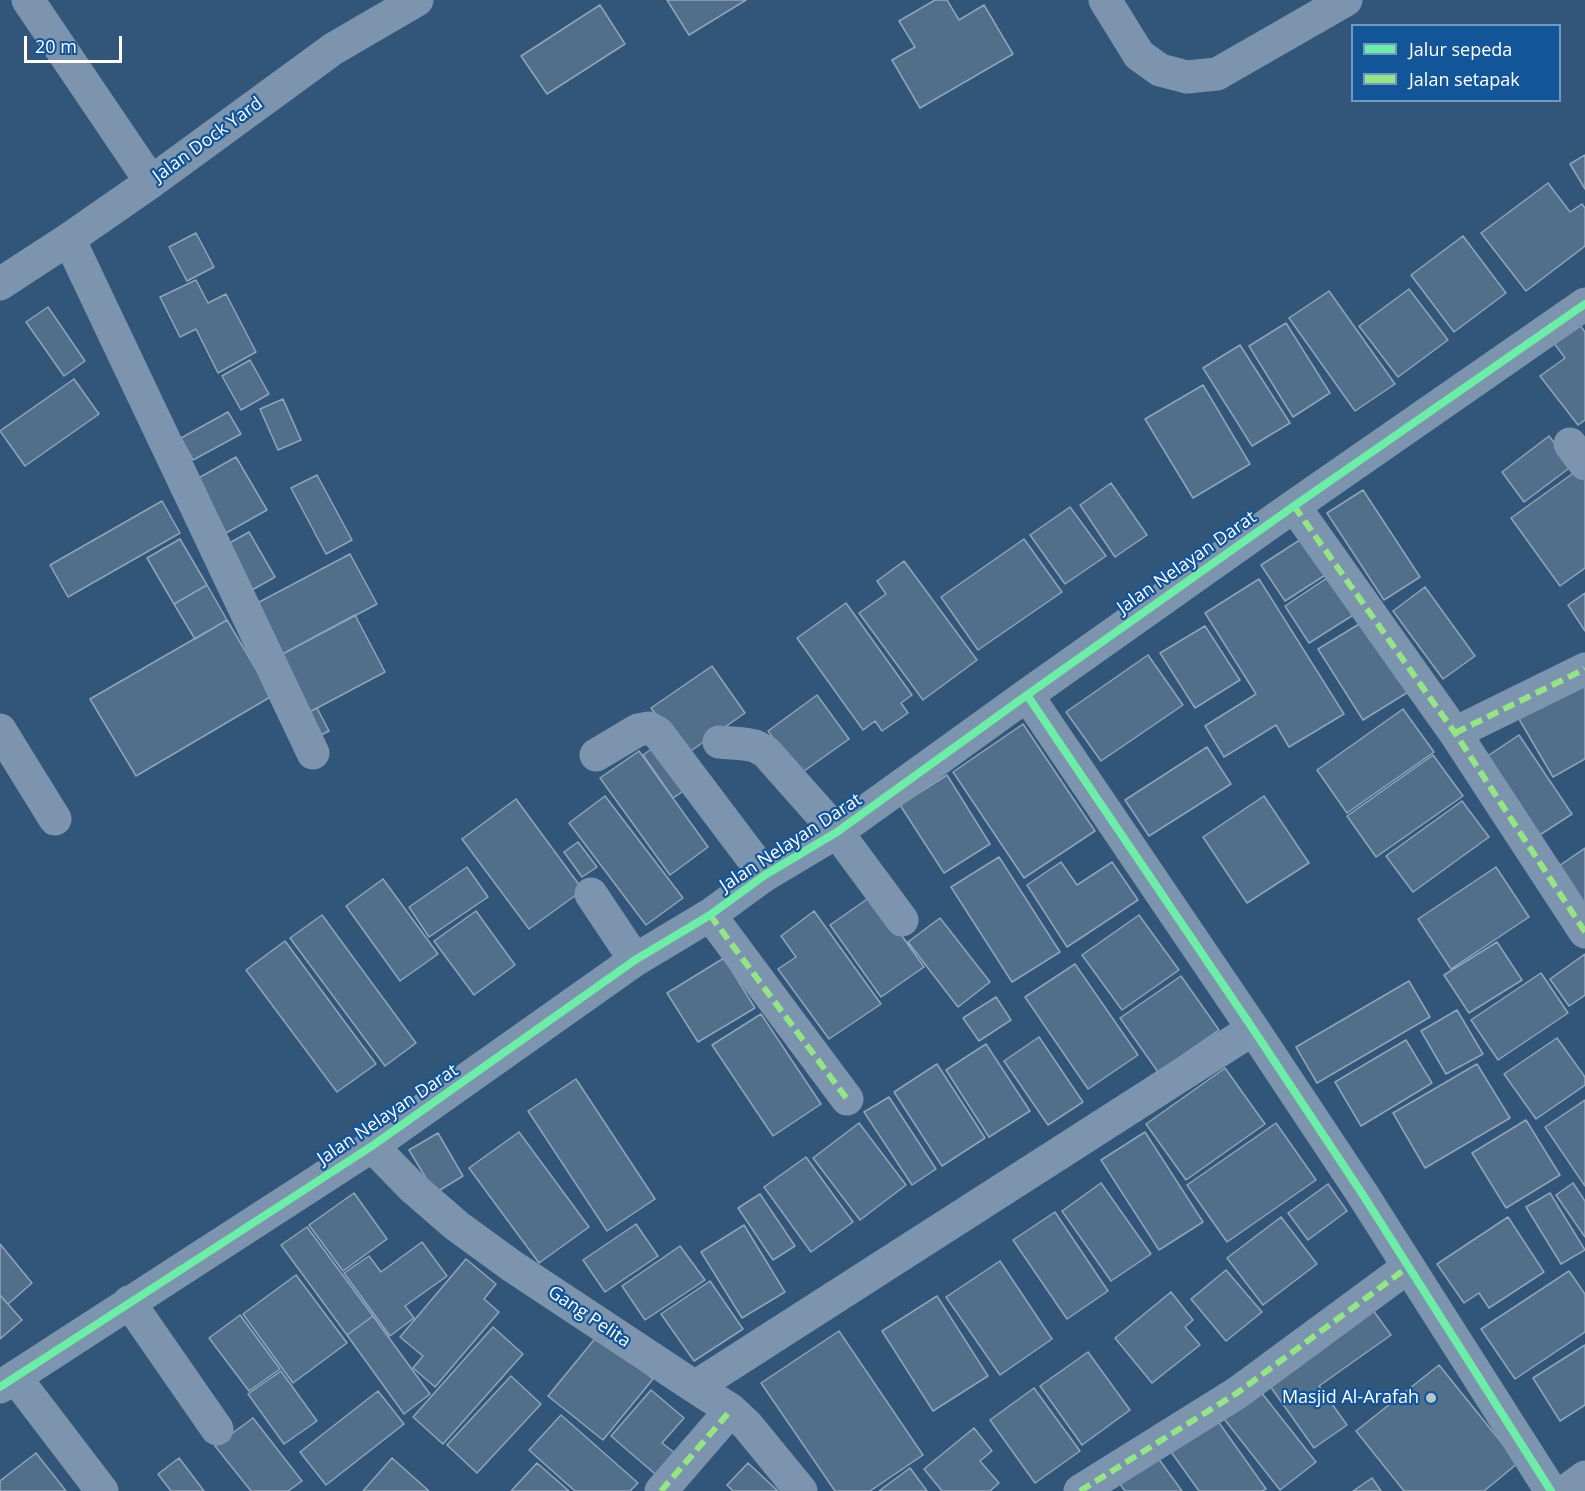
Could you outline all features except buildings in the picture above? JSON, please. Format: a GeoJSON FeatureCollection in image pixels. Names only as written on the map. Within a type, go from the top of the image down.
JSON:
{"type":"FeatureCollection","features":[{"type":"Feature","properties":{"kind":"street"},"geometry":{"type":"LineString","coordinates":[[28,0],[151,182]]}},
{"type":"Feature","properties":{"kind":"street","name":"Jalan Dock Yard"},"geometry":{"type":"LineString","coordinates":[[0,284],[151,182],[333,49],[417,0]]}},
{"type":"Feature","properties":{"kind":"street"},"geometry":{"type":"LineString","coordinates":[[1106,0],[1139,55],[1160,69],[1187,77],[1217,74],[1346,0]]}},
{"type":"Feature","properties":{"kind":"street"},"geometry":{"type":"LineString","coordinates":[[69,239],[313,753]]}},
{"type":"Feature","properties":{"kind":"street","name":"Jalan Nelayan Darat"},"geometry":{"type":"LineString","coordinates":[[7,1382],[372,1146],[635,960],[710,915],[765,875],[837,832],[1294,506],[1585,304]]}},
{"type":"Feature","properties":{"kind":"street"},"geometry":{"type":"LineString","coordinates":[[1294,506],[1455,733],[1585,932]]}},
{"type":"Feature","properties":{"kind":"street"},"geometry":{"type":"LineString","coordinates":[[1455,733],[1585,669]]}},
{"type":"Feature","properties":{"kind":"street"},"geometry":{"type":"LineString","coordinates":[[1027,695],[1363,1195],[1551,1491]]}},
{"type":"Feature","properties":{"kind":"street"},"geometry":{"type":"LineString","coordinates":[[596,755],[638,729],[649,728],[658,733],[765,875]]}},
{"type":"Feature","properties":{"kind":"street"},"geometry":{"type":"LineString","coordinates":[[0,730],[55,819]]}},
{"type":"Feature","properties":{"kind":"street"},"geometry":{"type":"LineString","coordinates":[[718,742],[755,746],[765,752],[837,832],[902,920]]}},
{"type":"Feature","properties":{"kind":"street"},"geometry":{"type":"LineString","coordinates":[[591,894],[635,960]]}},
{"type":"Feature","properties":{"kind":"street"},"geometry":{"type":"LineString","coordinates":[[710,915],[847,1099]]}},
{"type":"Feature","properties":{"kind":"street"},"geometry":{"type":"LineString","coordinates":[[695,1387],[1253,1029]]}},
{"type":"Feature","properties":{"kind":"street","name":"Gang Pelita"},"geometry":{"type":"LineString","coordinates":[[372,1146],[412,1187],[458,1226],[512,1266],[731,1410],[747,1425],[801,1491]]}},
{"type":"Feature","properties":{"kind":"street"},"geometry":{"type":"LineString","coordinates":[[1080,1491],[1237,1393],[1408,1267]]}},
{"type":"Feature","properties":{"kind":"street"},"geometry":{"type":"LineString","coordinates":[[129,1302],[217,1429]]}},
{"type":"Feature","properties":{"kind":"street"},"geometry":{"type":"LineString","coordinates":[[7,1382],[102,1491]]}},
{"type":"Feature","properties":{"kind":"street"},"geometry":{"type":"LineString","coordinates":[[662,1491],[731,1410]]}},
{"type":"Feature","properties":{"kind":"street"},"geometry":{"type":"LineString","coordinates":[[1566,1491],[1585,1477]]}},
{"type":"Feature","properties":{"kind":"marked path"},"geometry":{"type":"LineString","coordinates":[[1294,506],[1455,733],[1585,932]]}},
{"type":"Feature","properties":{"kind":"marked path"},"geometry":{"type":"LineString","coordinates":[[1455,733],[1585,669]]}},
{"type":"Feature","properties":{"kind":"marked path"},"geometry":{"type":"LineString","coordinates":[[710,915],[847,1099]]}},
{"type":"Feature","properties":{"kind":"marked path"},"geometry":{"type":"LineString","coordinates":[[1080,1491],[1237,1393],[1408,1267]]}},
{"type":"Feature","properties":{"kind":"marked path"},"geometry":{"type":"LineString","coordinates":[[661,1491],[731,1410]]}},
{"type":"Feature","properties":{"kind":"cycle path"},"geometry":{"type":"LineString","coordinates":[[0,1387],[372,1146],[635,960],[710,915],[765,875],[837,832],[1294,506],[1585,304]]}},
{"type":"Feature","properties":{"kind":"cycle path"},"geometry":{"type":"LineString","coordinates":[[1027,695],[1363,1195],[1551,1491]]}},
{"type":"Feature","properties":{"kind":"place","name":"Masjid Al-Arafah"},"geometry":{"type":"Point","coordinates":[1431,1398]}}]}
